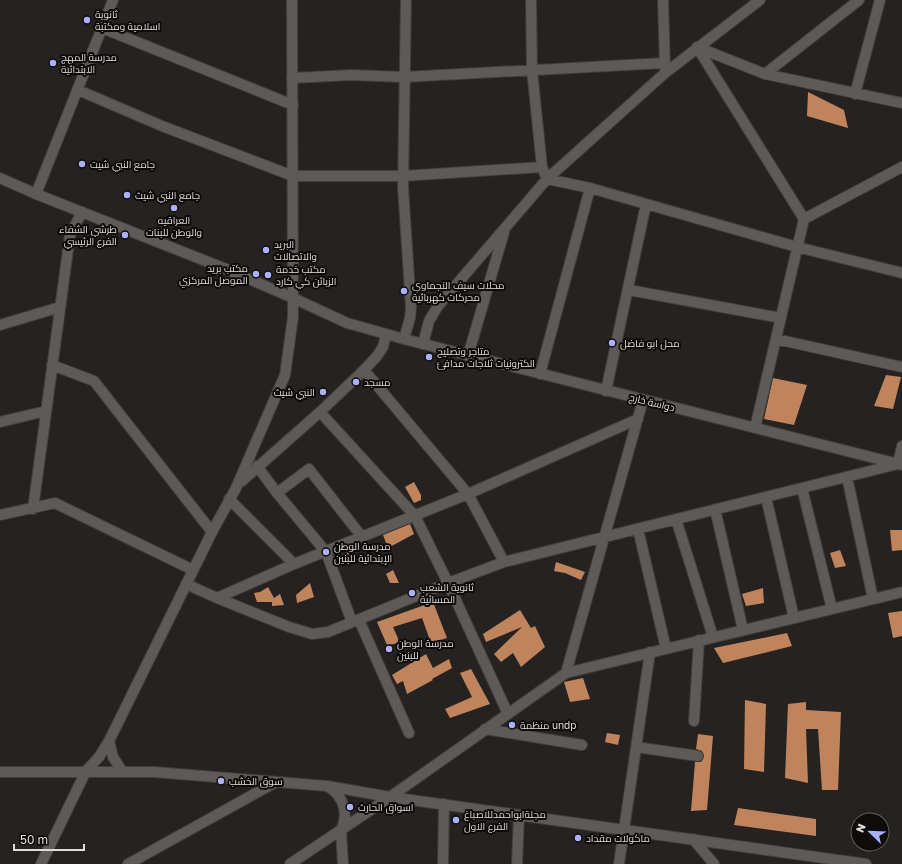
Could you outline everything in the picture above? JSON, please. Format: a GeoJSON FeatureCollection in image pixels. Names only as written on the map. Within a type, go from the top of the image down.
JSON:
{"type":"FeatureCollection","features":[{"type":"Feature","properties":{"kind":"street"},"geometry":{"type":"LineString","coordinates":[[36,194],[113,0]]}},
{"type":"Feature","properties":{"kind":"street"},"geometry":{"type":"LineString","coordinates":[[236,488],[285,375],[293,317],[292,0]]}},
{"type":"Feature","properties":{"kind":"street"},"geometry":{"type":"LineString","coordinates":[[403,339],[410,318],[411,307],[403,176],[406,0]]}},
{"type":"Feature","properties":{"kind":"street"},"geometry":{"type":"LineString","coordinates":[[531,0],[532,70],[542,167],[547,179]]}},
{"type":"Feature","properties":{"kind":"street"},"geometry":{"type":"LineString","coordinates":[[663,0],[665,68]]}},
{"type":"Feature","properties":{"kind":"street"},"geometry":{"type":"LineString","coordinates":[[423,344],[429,321],[438,306],[547,179],[665,68],[697,47],[760,0]]}},
{"type":"Feature","properties":{"kind":"street"},"geometry":{"type":"LineString","coordinates":[[765,74],[860,0]]}},
{"type":"Feature","properties":{"kind":"street"},"geometry":{"type":"LineString","coordinates":[[855,94],[880,0]]}},
{"type":"Feature","properties":{"kind":"street"},"geometry":{"type":"LineString","coordinates":[[102,28],[293,105]]}},
{"type":"Feature","properties":{"kind":"street"},"geometry":{"type":"LineString","coordinates":[[697,47],[765,74],[902,103]]}},
{"type":"Feature","properties":{"kind":"street"},"geometry":{"type":"LineString","coordinates":[[697,47],[804,219],[755,428]]}},
{"type":"Feature","properties":{"kind":"street"},"geometry":{"type":"LineString","coordinates":[[292,78],[351,75],[404,77],[532,70],[665,68]]}},
{"type":"Feature","properties":{"kind":"street"},"geometry":{"type":"LineString","coordinates":[[78,90],[162,126],[293,176],[403,176],[542,167]]}},
{"type":"Feature","properties":{"kind":"street"},"geometry":{"type":"LineString","coordinates":[[804,219],[902,167]]}},
{"type":"Feature","properties":{"kind":"street","name":"دواسة خارج"},"geometry":{"type":"LineString","coordinates":[[0,178],[36,194],[226,269],[347,323],[468,356],[900,465]]}},
{"type":"Feature","properties":{"kind":"street"},"geometry":{"type":"LineString","coordinates":[[547,179],[590,188],[797,247],[902,273]]}},
{"type":"Feature","properties":{"kind":"street"},"geometry":{"type":"LineString","coordinates":[[540,374],[590,188]]}},
{"type":"Feature","properties":{"kind":"street"},"geometry":{"type":"LineString","coordinates":[[606,391],[629,290],[646,204]]}},
{"type":"Feature","properties":{"kind":"street"},"geometry":{"type":"LineString","coordinates":[[33,508],[70,235],[82,212]]}},
{"type":"Feature","properties":{"kind":"street"},"geometry":{"type":"LineString","coordinates":[[468,356],[505,228]]}},
{"type":"Feature","properties":{"kind":"street"},"geometry":{"type":"LineString","coordinates":[[629,290],[781,318]]}},
{"type":"Feature","properties":{"kind":"street"},"geometry":{"type":"LineString","coordinates":[[0,324],[60,307]]}},
{"type":"Feature","properties":{"kind":"street"},"geometry":{"type":"LineString","coordinates":[[41,864],[86,771],[99,757],[109,741],[212,532],[236,488],[246,476],[320,412],[364,370],[383,347],[386,334]]}},
{"type":"Feature","properties":{"kind":"street"},"geometry":{"type":"LineString","coordinates":[[776,338],[902,367]]}},
{"type":"Feature","properties":{"kind":"street"},"geometry":{"type":"LineString","coordinates":[[52,365],[94,381],[212,532]]}},
{"type":"Feature","properties":{"kind":"street"},"geometry":{"type":"LineString","coordinates":[[364,370],[468,494],[504,562]]}},
{"type":"Feature","properties":{"kind":"street"},"geometry":{"type":"LineString","coordinates":[[566,673],[643,400]]}},
{"type":"Feature","properties":{"kind":"street"},"geometry":{"type":"LineString","coordinates":[[0,422],[46,411]]}},
{"type":"Feature","properties":{"kind":"street"},"geometry":{"type":"LineString","coordinates":[[320,412],[415,516],[448,583],[508,714]]}},
{"type":"Feature","properties":{"kind":"street"},"geometry":{"type":"LineString","coordinates":[[217,598],[294,564],[468,494],[638,419]]}},
{"type":"Feature","properties":{"kind":"street"},"geometry":{"type":"LineString","coordinates":[[186,584],[289,628],[312,634],[328,632],[504,562],[900,465],[902,446]]}},
{"type":"Feature","properties":{"kind":"street"},"geometry":{"type":"LineString","coordinates":[[257,466],[277,494],[326,552],[356,621],[409,732]]}},
{"type":"Feature","properties":{"kind":"street"},"geometry":{"type":"LineString","coordinates":[[277,494],[309,469],[362,537]]}},
{"type":"Feature","properties":{"kind":"street"},"geometry":{"type":"LineString","coordinates":[[847,477],[873,599]]}},
{"type":"Feature","properties":{"kind":"street"},"geometry":{"type":"LineString","coordinates":[[802,488],[832,609]]}},
{"type":"Feature","properties":{"kind":"street"},"geometry":{"type":"LineString","coordinates":[[766,497],[794,618]]}},
{"type":"Feature","properties":{"kind":"street"},"geometry":{"type":"LineString","coordinates":[[229,499],[294,564]]}},
{"type":"Feature","properties":{"kind":"street"},"geometry":{"type":"LineString","coordinates":[[0,515],[54,503],[193,570]]}},
{"type":"Feature","properties":{"kind":"street"},"geometry":{"type":"LineString","coordinates":[[715,510],[743,630]]}},
{"type":"Feature","properties":{"kind":"street"},"geometry":{"type":"LineString","coordinates":[[676,519],[713,637]]}},
{"type":"Feature","properties":{"kind":"street"},"geometry":{"type":"LineString","coordinates":[[638,529],[666,649]]}},
{"type":"Feature","properties":{"kind":"street"},"geometry":{"type":"LineString","coordinates":[[290,864],[390,797],[566,673],[902,592]]}},
{"type":"Feature","properties":{"kind":"street"},"geometry":{"type":"LineString","coordinates":[[694,721],[699,640]]}},
{"type":"Feature","properties":{"kind":"street"},"geometry":{"type":"LineString","coordinates":[[619,864],[650,652]]}},
{"type":"Feature","properties":{"kind":"street"},"geometry":{"type":"LineString","coordinates":[[486,729],[582,745]]}},
{"type":"Feature","properties":{"kind":"street"},"geometry":{"type":"LineString","coordinates":[[109,741],[113,757],[122,771]]}},
{"type":"Feature","properties":{"kind":"street"},"geometry":{"type":"LineString","coordinates":[[636,747],[698,756]]}},
{"type":"Feature","properties":{"kind":"street"},"geometry":{"type":"LineString","coordinates":[[0,772],[154,772],[327,786],[390,797],[866,864]]}},
{"type":"Feature","properties":{"kind":"street"},"geometry":{"type":"LineString","coordinates":[[128,864],[276,782]]}},
{"type":"Feature","properties":{"kind":"street"},"geometry":{"type":"LineString","coordinates":[[327,786],[339,795],[343,802],[345,817],[340,831],[344,864]]}},
{"type":"Feature","properties":{"kind":"street"},"geometry":{"type":"LineString","coordinates":[[443,864],[444,804]]}},
{"type":"Feature","properties":{"kind":"street"},"geometry":{"type":"LineString","coordinates":[[517,864],[519,815]]}},
{"type":"Feature","properties":{"kind":"street"},"geometry":{"type":"LineString","coordinates":[[693,839],[714,864]]}},
{"type":"Feature","properties":{"kind":"building"},"geometry":{"type":"Polygon","coordinates":[[[808,92],[844,110],[848,128],[807,116],[808,92]]]}},
{"type":"Feature","properties":{"kind":"building"},"geometry":{"type":"Polygon","coordinates":[[[886,375],[901,377],[893,409],[874,406],[886,375]]]}},
{"type":"Feature","properties":{"kind":"building"},"geometry":{"type":"Polygon","coordinates":[[[773,378],[807,385],[794,425],[764,419],[773,378]]]}},
{"type":"Feature","properties":{"kind":"building"},"geometry":{"type":"Polygon","coordinates":[[[414,482],[421,495],[421,500],[414,503],[405,487],[414,482]]]}},
{"type":"Feature","properties":{"kind":"building"},"geometry":{"type":"Polygon","coordinates":[[[410,524],[414,534],[388,548],[383,535],[410,524]]]}},
{"type":"Feature","properties":{"kind":"building"},"geometry":{"type":"Polygon","coordinates":[[[890,530],[902,530],[902,550],[892,551],[890,530]]]}},
{"type":"Feature","properties":{"kind":"building"},"geometry":{"type":"Polygon","coordinates":[[[840,550],[846,566],[835,568],[830,553],[840,550]]]}},
{"type":"Feature","properties":{"kind":"building"},"geometry":{"type":"Polygon","coordinates":[[[348,552],[352,561],[339,564],[338,557],[348,552]]]}},
{"type":"Feature","properties":{"kind":"building"},"geometry":{"type":"Polygon","coordinates":[[[556,562],[585,572],[581,580],[565,573],[554,571],[556,562]]]}},
{"type":"Feature","properties":{"kind":"building"},"geometry":{"type":"Polygon","coordinates":[[[393,570],[399,583],[390,583],[386,574],[393,570]]]}},
{"type":"Feature","properties":{"kind":"building"},"geometry":{"type":"Polygon","coordinates":[[[310,583],[314,597],[297,603],[296,595],[310,583]]]}},
{"type":"Feature","properties":{"kind":"building"},"geometry":{"type":"Polygon","coordinates":[[[268,587],[274,598],[280,594],[284,605],[272,606],[272,602],[257,602],[254,593],[260,592],[268,587]]]}},
{"type":"Feature","properties":{"kind":"building"},"geometry":{"type":"Polygon","coordinates":[[[763,588],[764,603],[746,606],[742,594],[763,588]]]}},
{"type":"Feature","properties":{"kind":"building"},"geometry":{"type":"Polygon","coordinates":[[[433,602],[447,638],[431,643],[422,618],[393,627],[400,643],[387,645],[377,622],[433,602]]]}},
{"type":"Feature","properties":{"kind":"building"},"geometry":{"type":"Polygon","coordinates":[[[520,610],[531,628],[535,626],[545,647],[521,667],[513,653],[501,662],[494,654],[522,627],[486,642],[483,634],[520,610]]]}},
{"type":"Feature","properties":{"kind":"building"},"geometry":{"type":"Polygon","coordinates":[[[902,611],[902,636],[893,638],[888,613],[902,611]]]}},
{"type":"Feature","properties":{"kind":"building"},"geometry":{"type":"Polygon","coordinates":[[[787,633],[792,646],[723,663],[714,648],[787,633]]]}},
{"type":"Feature","properties":{"kind":"building"},"geometry":{"type":"Polygon","coordinates":[[[426,654],[433,668],[449,659],[452,668],[407,694],[403,681],[397,684],[392,675],[426,654]]]}},
{"type":"Feature","properties":{"kind":"building"},"geometry":{"type":"Polygon","coordinates":[[[471,669],[490,704],[450,718],[445,709],[472,697],[460,673],[471,669]]]}},
{"type":"Feature","properties":{"kind":"building"},"geometry":{"type":"Polygon","coordinates":[[[583,678],[590,699],[570,702],[564,682],[583,678]]]}},
{"type":"Feature","properties":{"kind":"building"},"geometry":{"type":"Polygon","coordinates":[[[745,700],[766,704],[764,772],[744,769],[745,700]]]}},
{"type":"Feature","properties":{"kind":"building"},"geometry":{"type":"Polygon","coordinates":[[[806,702],[806,710],[841,712],[838,790],[822,790],[818,729],[806,729],[808,783],[785,778],[788,704],[806,702]]]}},
{"type":"Feature","properties":{"kind":"building"},"geometry":{"type":"Polygon","coordinates":[[[607,733],[620,735],[618,745],[605,742],[607,733]]]}},
{"type":"Feature","properties":{"kind":"building"},"geometry":{"type":"Polygon","coordinates":[[[698,734],[713,736],[707,810],[691,811],[695,762],[701,762],[704,757],[702,751],[696,749],[698,734]]]}},
{"type":"Feature","properties":{"kind":"building"},"geometry":{"type":"Polygon","coordinates":[[[738,808],[816,819],[816,836],[734,825],[738,808]]]}},
{"type":"Feature","properties":{"kind":"place","name":"ثانوية اسلامية ومكتبة"},"geometry":{"type":"Point","coordinates":[87,20]}},
{"type":"Feature","properties":{"kind":"place","name":"مدرسة المهج الابتدائية"},"geometry":{"type":"Point","coordinates":[53,63]}},
{"type":"Feature","properties":{"kind":"place","name":"جامع النبي شيت"},"geometry":{"type":"Point","coordinates":[82,164]}},
{"type":"Feature","properties":{"kind":"place","name":"جامع النبي شيث"},"geometry":{"type":"Point","coordinates":[127,195]}},
{"type":"Feature","properties":{"kind":"place","name":"العراقيه والوطن للبنات"},"geometry":{"type":"Point","coordinates":[174,208]}},
{"type":"Feature","properties":{"kind":"place","name":"طرشي الشفاء الفرع الرئيسي"},"geometry":{"type":"Point","coordinates":[125,235]}},
{"type":"Feature","properties":{"kind":"place","name":"البريد والاتصالات"},"geometry":{"type":"Point","coordinates":[266,250]}},
{"type":"Feature","properties":{"kind":"place","name":"مكتب بريد الموصل المركزي"},"geometry":{"type":"Point","coordinates":[256,274]}},
{"type":"Feature","properties":{"kind":"place","name":"مكتب خدمة الزبائن كي كارد"},"geometry":{"type":"Point","coordinates":[268,275]}},
{"type":"Feature","properties":{"kind":"place","name":"محلات سيف النجماوي محركات كهربائية"},"geometry":{"type":"Point","coordinates":[404,291]}},
{"type":"Feature","properties":{"kind":"place","name":"محل ابو فاضل"},"geometry":{"type":"Point","coordinates":[612,343]}},
{"type":"Feature","properties":{"kind":"place","name":"متاجر وتصليح الكترونيات ثلاجات مدافئ"},"geometry":{"type":"Point","coordinates":[429,357]}},
{"type":"Feature","properties":{"kind":"place","name":"مسجد"},"geometry":{"type":"Point","coordinates":[356,382]}},
{"type":"Feature","properties":{"kind":"place","name":"النبي شيث"},"geometry":{"type":"Point","coordinates":[323,392]}},
{"type":"Feature","properties":{"kind":"place","name":"مدرسة الوطن الإبتدائية للبنين"},"geometry":{"type":"Point","coordinates":[326,552]}},
{"type":"Feature","properties":{"kind":"place","name":"ثانوية الشعب المسائية"},"geometry":{"type":"Point","coordinates":[412,593]}},
{"type":"Feature","properties":{"kind":"place","name":"مدرسة الوطن للبنين"},"geometry":{"type":"Point","coordinates":[389,649]}},
{"type":"Feature","properties":{"kind":"place","name":"منظمة undp"},"geometry":{"type":"Point","coordinates":[512,725]}},
{"type":"Feature","properties":{"kind":"place","name":"سوق الخشب"},"geometry":{"type":"Point","coordinates":[221,781]}},
{"type":"Feature","properties":{"kind":"place","name":"اسواق الحارث"},"geometry":{"type":"Point","coordinates":[350,807]}},
{"type":"Feature","properties":{"kind":"place","name":"مجلةابواحمدللاصباغ الفرع الاول"},"geometry":{"type":"Point","coordinates":[456,820]}},
{"type":"Feature","properties":{"kind":"place","name":"ماكولات مقداد"},"geometry":{"type":"Point","coordinates":[578,838]}}]}
